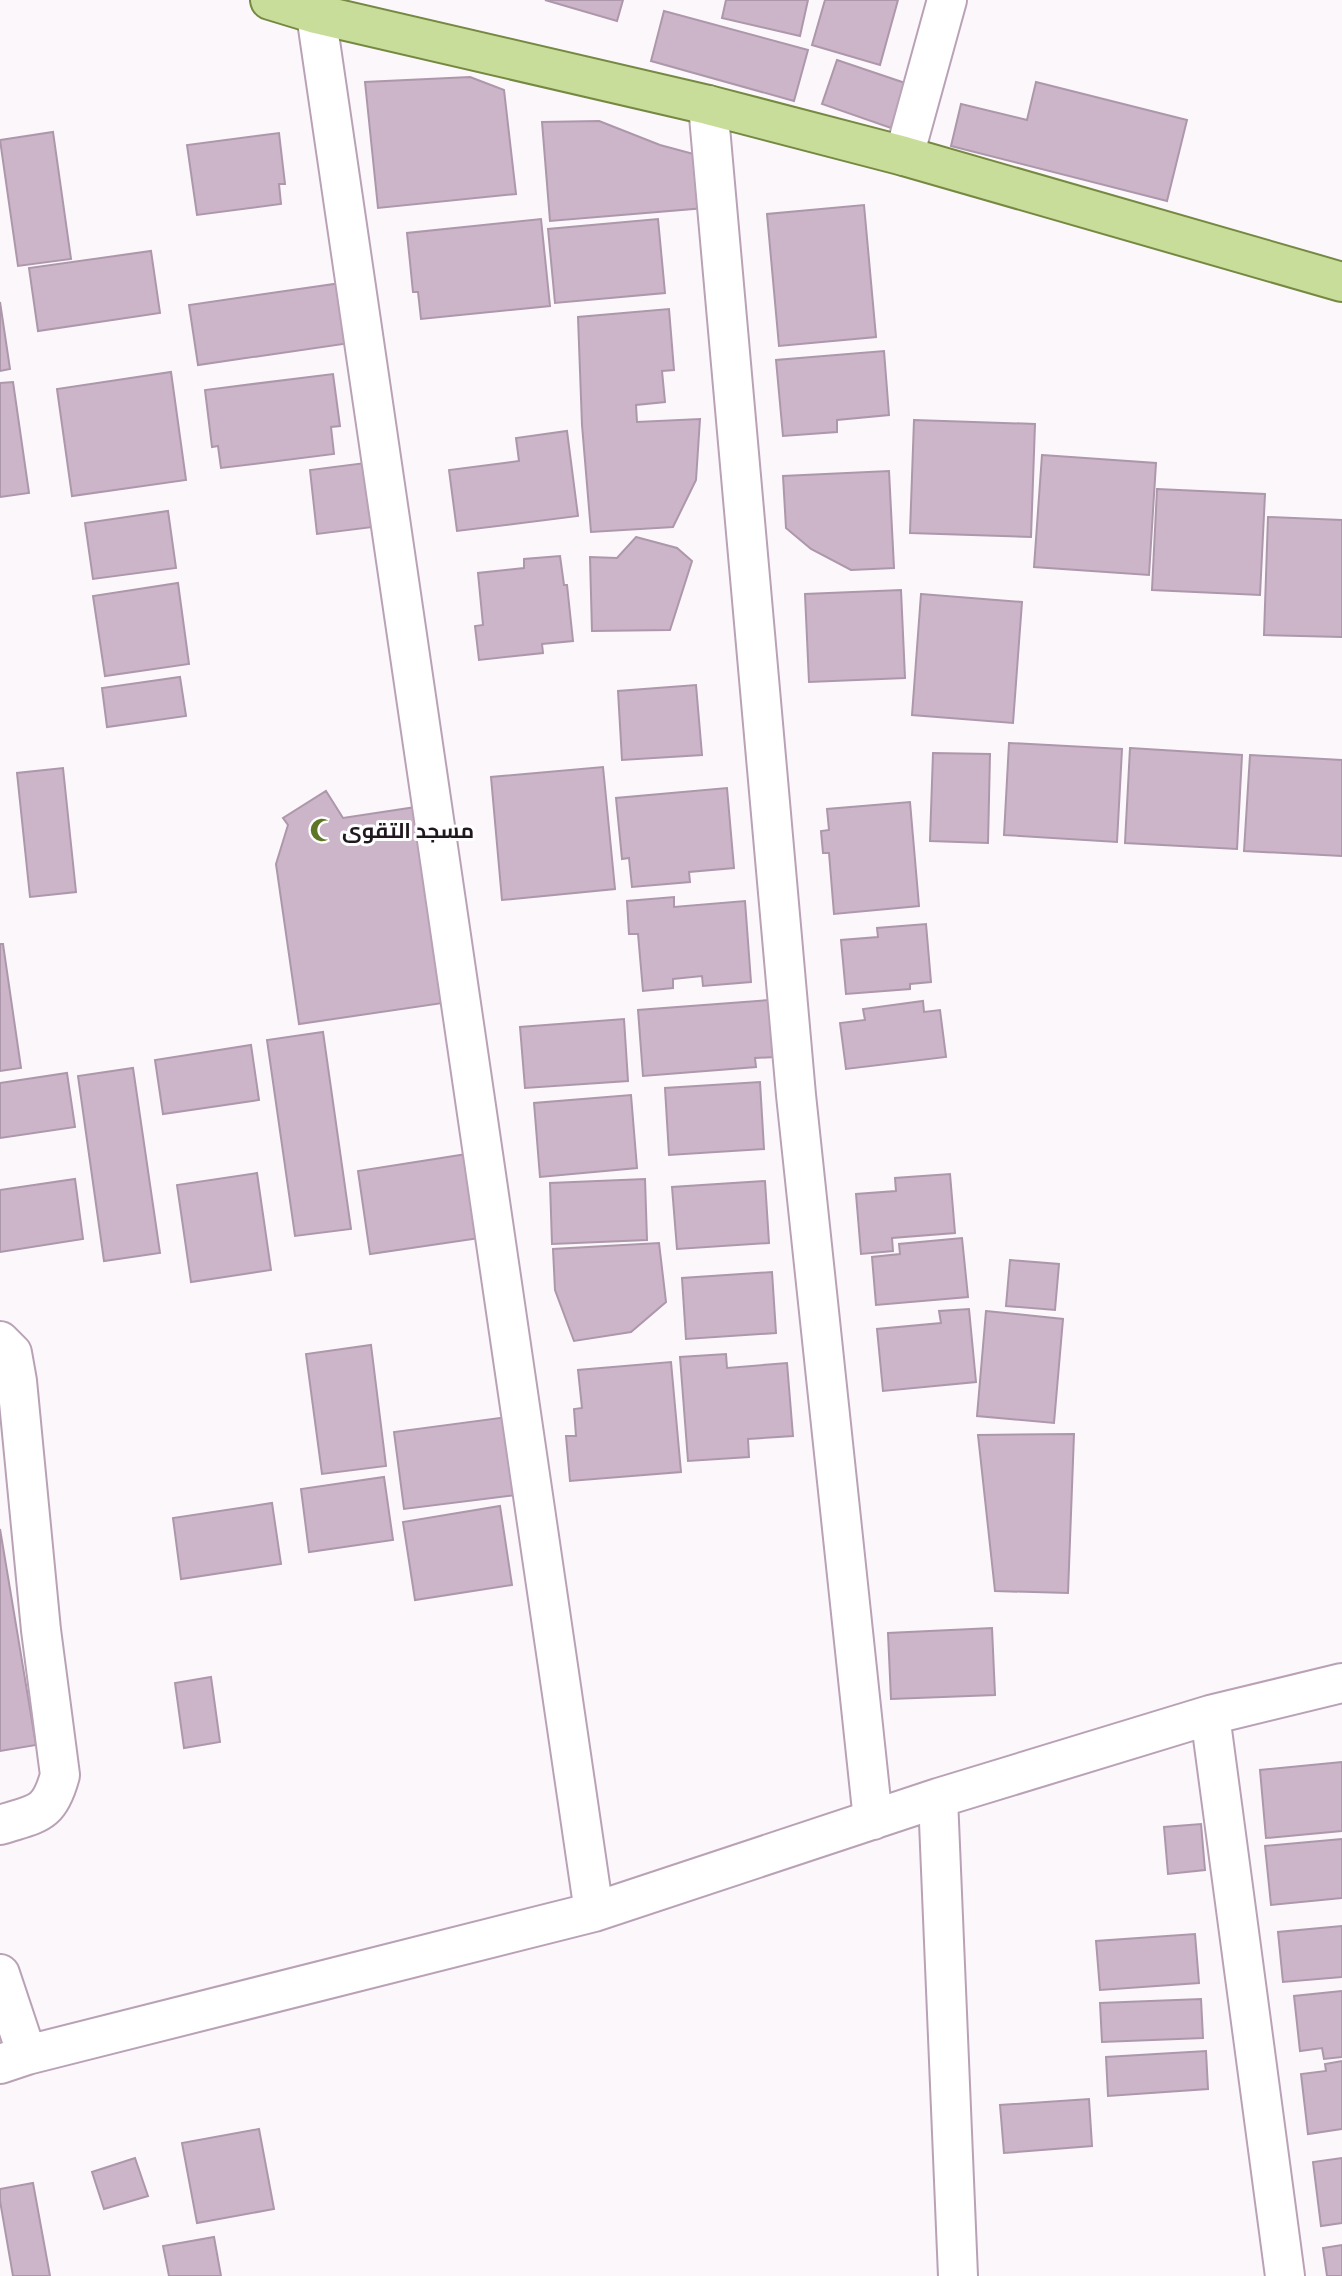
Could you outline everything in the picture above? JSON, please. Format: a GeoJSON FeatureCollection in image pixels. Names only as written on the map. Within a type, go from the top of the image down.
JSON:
{"type":"FeatureCollection","features":[{"type":"Feature","properties":{"kind":"main road"},"geometry":{"type":"LineString","coordinates":[[270,0],[317,7],[904,156],[1342,282]]}},
{"type":"Feature","properties":{"kind":"street"},"geometry":{"type":"LineString","coordinates":[[904,156],[947,0]]}},
{"type":"Feature","properties":{"kind":"street"},"geometry":{"type":"LineString","coordinates":[[317,7],[594,1912]]}},
{"type":"Feature","properties":{"kind":"street"},"geometry":{"type":"LineString","coordinates":[[708,105],[796,1095],[873,1820]]}},
{"type":"Feature","properties":{"kind":"street"},"geometry":{"type":"LineString","coordinates":[[0,1341],[12,1353],[17,1381],[41,1630],[60,1775],[55,1796],[43,1811],[0,1825]]}},
{"type":"Feature","properties":{"kind":"street"},"geometry":{"type":"LineString","coordinates":[[0,1974],[14,2059],[594,1912],[938,1798],[1210,1715],[1342,1683]]}},
{"type":"Feature","properties":{"kind":"street"},"geometry":{"type":"LineString","coordinates":[[1210,1715],[1285,2276]]}},
{"type":"Feature","properties":{"kind":"street"},"geometry":{"type":"LineString","coordinates":[[938,1798],[958,2276]]}},
{"type":"Feature","properties":{"kind":"building"},"geometry":{"type":"Polygon","coordinates":[[[545,0],[623,0],[617,21],[545,0]]]}},
{"type":"Feature","properties":{"kind":"building"},"geometry":{"type":"Polygon","coordinates":[[[726,0],[808,0],[800,36],[722,18],[726,0]]]}},
{"type":"Feature","properties":{"kind":"building"},"geometry":{"type":"Polygon","coordinates":[[[825,0],[898,0],[880,65],[812,45],[825,0]]]}},
{"type":"Feature","properties":{"kind":"building"},"geometry":{"type":"Polygon","coordinates":[[[664,11],[808,50],[794,101],[651,61],[664,11]]]}},
{"type":"Feature","properties":{"kind":"building"},"geometry":{"type":"Polygon","coordinates":[[[837,60],[905,83],[891,128],[822,104],[837,60]]]}},
{"type":"Feature","properties":{"kind":"building"},"geometry":{"type":"Polygon","coordinates":[[[470,77],[504,90],[516,194],[378,208],[365,82],[470,77]]]}},
{"type":"Feature","properties":{"kind":"building"},"geometry":{"type":"Polygon","coordinates":[[[1036,82],[1187,120],[1167,201],[951,146],[961,104],[1027,120],[1036,82]]]}},
{"type":"Feature","properties":{"kind":"building"},"geometry":{"type":"Polygon","coordinates":[[[599,121],[660,145],[701,156],[705,208],[550,221],[542,122],[599,121]]]}},
{"type":"Feature","properties":{"kind":"building"},"geometry":{"type":"Polygon","coordinates":[[[53,132],[71,259],[18,266],[0,140],[53,132]]]}},
{"type":"Feature","properties":{"kind":"building"},"geometry":{"type":"Polygon","coordinates":[[[279,133],[285,184],[279,184],[281,204],[197,215],[187,145],[279,133]]]}},
{"type":"Feature","properties":{"kind":"building"},"geometry":{"type":"Polygon","coordinates":[[[864,205],[876,337],[779,346],[767,214],[864,205]]]}},
{"type":"Feature","properties":{"kind":"building"},"geometry":{"type":"Polygon","coordinates":[[[541,219],[550,306],[421,319],[418,292],[413,292],[407,233],[541,219]]]}},
{"type":"Feature","properties":{"kind":"building"},"geometry":{"type":"Polygon","coordinates":[[[658,219],[665,293],[555,303],[548,229],[658,219]]]}},
{"type":"Feature","properties":{"kind":"building"},"geometry":{"type":"Polygon","coordinates":[[[151,251],[160,313],[38,331],[29,268],[151,251]]]}},
{"type":"Feature","properties":{"kind":"building"},"geometry":{"type":"Polygon","coordinates":[[[348,282],[357,342],[198,365],[189,305],[348,282]]]}},
{"type":"Feature","properties":{"kind":"building"},"geometry":{"type":"Polygon","coordinates":[[[0,302],[10,369],[0,371],[0,302]]]}},
{"type":"Feature","properties":{"kind":"building"},"geometry":{"type":"Polygon","coordinates":[[[669,309],[674,370],[662,371],[665,402],[636,405],[637,422],[700,419],[696,480],[673,527],[591,532],[582,425],[578,317],[669,309]]]}},
{"type":"Feature","properties":{"kind":"building"},"geometry":{"type":"Polygon","coordinates":[[[884,351],[889,415],[837,420],[837,432],[783,436],[776,360],[884,351]]]}},
{"type":"Feature","properties":{"kind":"building"},"geometry":{"type":"Polygon","coordinates":[[[171,372],[186,480],[72,496],[57,389],[171,372]]]}},
{"type":"Feature","properties":{"kind":"building"},"geometry":{"type":"Polygon","coordinates":[[[333,374],[340,426],[331,427],[334,454],[221,468],[218,446],[212,447],[205,390],[333,374]]]}},
{"type":"Feature","properties":{"kind":"building"},"geometry":{"type":"Polygon","coordinates":[[[13,382],[29,493],[0,497],[0,383],[13,382]]]}},
{"type":"Feature","properties":{"kind":"building"},"geometry":{"type":"Polygon","coordinates":[[[914,420],[1035,424],[1031,537],[910,533],[914,420]]]}},
{"type":"Feature","properties":{"kind":"building"},"geometry":{"type":"Polygon","coordinates":[[[567,431],[578,516],[457,531],[449,470],[519,461],[516,438],[567,431]]]}},
{"type":"Feature","properties":{"kind":"building"},"geometry":{"type":"Polygon","coordinates":[[[1042,455],[1156,463],[1149,575],[1034,567],[1042,455]]]}},
{"type":"Feature","properties":{"kind":"building"},"geometry":{"type":"Polygon","coordinates":[[[365,463],[373,527],[317,534],[310,470],[365,463]]]}},
{"type":"Feature","properties":{"kind":"building"},"geometry":{"type":"Polygon","coordinates":[[[889,471],[894,568],[851,570],[811,549],[786,528],[783,476],[889,471]]]}},
{"type":"Feature","properties":{"kind":"building"},"geometry":{"type":"Polygon","coordinates":[[[1157,489],[1265,494],[1260,595],[1152,590],[1157,489]]]}},
{"type":"Feature","properties":{"kind":"building"},"geometry":{"type":"Polygon","coordinates":[[[168,511],[176,568],[93,579],[85,523],[168,511]]]}},
{"type":"Feature","properties":{"kind":"building"},"geometry":{"type":"Polygon","coordinates":[[[1268,517],[1342,520],[1342,637],[1264,635],[1268,517]]]}},
{"type":"Feature","properties":{"kind":"building"},"geometry":{"type":"Polygon","coordinates":[[[636,537],[677,548],[692,561],[670,630],[592,631],[590,557],[617,558],[636,537]]]}},
{"type":"Feature","properties":{"kind":"building"},"geometry":{"type":"Polygon","coordinates":[[[560,556],[564,585],[567,585],[573,641],[542,644],[543,653],[479,660],[475,626],[483,625],[478,573],[524,568],[524,559],[560,556]]]}},
{"type":"Feature","properties":{"kind":"building"},"geometry":{"type":"Polygon","coordinates":[[[178,583],[189,664],[105,676],[93,596],[178,583]]]}},
{"type":"Feature","properties":{"kind":"building"},"geometry":{"type":"Polygon","coordinates":[[[901,590],[905,678],[809,682],[805,594],[901,590]]]}},
{"type":"Feature","properties":{"kind":"building"},"geometry":{"type":"Polygon","coordinates":[[[921,594],[1022,602],[1013,723],[912,715],[921,594]]]}},
{"type":"Feature","properties":{"kind":"building"},"geometry":{"type":"Polygon","coordinates":[[[180,677],[186,716],[107,727],[102,688],[180,677]]]}},
{"type":"Feature","properties":{"kind":"building"},"geometry":{"type":"Polygon","coordinates":[[[696,685],[702,755],[622,760],[618,691],[696,685]]]}},
{"type":"Feature","properties":{"kind":"building"},"geometry":{"type":"Polygon","coordinates":[[[1009,743],[1122,749],[1117,842],[1004,835],[1009,743]]]}},
{"type":"Feature","properties":{"kind":"building"},"geometry":{"type":"Polygon","coordinates":[[[1130,748],[1242,755],[1237,849],[1125,843],[1130,748]]]}},
{"type":"Feature","properties":{"kind":"building"},"geometry":{"type":"Polygon","coordinates":[[[933,753],[990,754],[988,843],[930,841],[933,753]]]}},
{"type":"Feature","properties":{"kind":"building"},"geometry":{"type":"Polygon","coordinates":[[[1250,755],[1342,760],[1342,856],[1244,851],[1250,755]]]}},
{"type":"Feature","properties":{"kind":"building"},"geometry":{"type":"Polygon","coordinates":[[[603,767],[615,889],[502,900],[491,777],[603,767]]]}},
{"type":"Feature","properties":{"kind":"building"},"geometry":{"type":"Polygon","coordinates":[[[63,768],[76,892],[30,897],[17,773],[63,768]]]}},
{"type":"Feature","properties":{"kind":"building"},"geometry":{"type":"Polygon","coordinates":[[[727,788],[734,868],[689,872],[690,882],[632,887],[629,858],[622,859],[616,798],[727,788]]]}},
{"type":"Feature","properties":{"kind":"building"},"geometry":{"type":"Polygon","coordinates":[[[326,791],[343,818],[416,807],[443,1003],[299,1024],[276,864],[288,825],[283,818],[326,791]]]}},
{"type":"Feature","properties":{"kind":"building"},"geometry":{"type":"Polygon","coordinates":[[[910,802],[919,906],[834,914],[829,853],[823,853],[821,831],[829,830],[827,809],[910,802]]]}},
{"type":"Feature","properties":{"kind":"building"},"geometry":{"type":"Polygon","coordinates":[[[674,897],[674,907],[745,901],[751,982],[703,986],[702,976],[673,979],[673,988],[643,991],[638,934],[629,934],[627,901],[674,897]]]}},
{"type":"Feature","properties":{"kind":"building"},"geometry":{"type":"Polygon","coordinates":[[[926,924],[931,982],[910,984],[910,989],[846,994],[841,940],[878,937],[877,928],[926,924]]]}},
{"type":"Feature","properties":{"kind":"building"},"geometry":{"type":"Polygon","coordinates":[[[0,944],[3,944],[21,1068],[0,1071],[0,944]]]}},
{"type":"Feature","properties":{"kind":"building"},"geometry":{"type":"Polygon","coordinates":[[[770,1000],[775,1057],[755,1058],[756,1067],[643,1076],[638,1010],[770,1000]]]}},
{"type":"Feature","properties":{"kind":"building"},"geometry":{"type":"Polygon","coordinates":[[[923,1001],[924,1012],[940,1010],[946,1057],[846,1069],[840,1023],[865,1020],[863,1009],[923,1001]]]}},
{"type":"Feature","properties":{"kind":"building"},"geometry":{"type":"Polygon","coordinates":[[[624,1019],[628,1081],[525,1088],[520,1027],[624,1019]]]}},
{"type":"Feature","properties":{"kind":"building"},"geometry":{"type":"Polygon","coordinates":[[[323,1032],[351,1229],[295,1236],[267,1040],[323,1032]]]}},
{"type":"Feature","properties":{"kind":"building"},"geometry":{"type":"Polygon","coordinates":[[[251,1045],[259,1100],[163,1114],[155,1060],[251,1045]]]}},
{"type":"Feature","properties":{"kind":"building"},"geometry":{"type":"Polygon","coordinates":[[[133,1068],[160,1253],[104,1261],[78,1076],[133,1068]]]}},
{"type":"Feature","properties":{"kind":"building"},"geometry":{"type":"Polygon","coordinates":[[[67,1073],[75,1127],[0,1138],[0,1083],[67,1073]]]}},
{"type":"Feature","properties":{"kind":"building"},"geometry":{"type":"Polygon","coordinates":[[[760,1082],[764,1149],[669,1155],[665,1088],[760,1082]]]}},
{"type":"Feature","properties":{"kind":"building"},"geometry":{"type":"Polygon","coordinates":[[[631,1095],[637,1168],[540,1177],[534,1103],[631,1095]]]}},
{"type":"Feature","properties":{"kind":"building"},"geometry":{"type":"Polygon","coordinates":[[[467,1154],[480,1238],[370,1254],[358,1171],[467,1154]]]}},
{"type":"Feature","properties":{"kind":"building"},"geometry":{"type":"Polygon","coordinates":[[[257,1173],[271,1270],[191,1282],[177,1185],[257,1173]]]}},
{"type":"Feature","properties":{"kind":"building"},"geometry":{"type":"Polygon","coordinates":[[[950,1174],[955,1233],[892,1238],[893,1251],[861,1254],[856,1194],[896,1191],[895,1178],[950,1174]]]}},
{"type":"Feature","properties":{"kind":"building"},"geometry":{"type":"Polygon","coordinates":[[[75,1179],[83,1239],[0,1252],[0,1190],[75,1179]]]}},
{"type":"Feature","properties":{"kind":"building"},"geometry":{"type":"Polygon","coordinates":[[[645,1179],[647,1240],[552,1244],[550,1183],[645,1179]]]}},
{"type":"Feature","properties":{"kind":"building"},"geometry":{"type":"Polygon","coordinates":[[[765,1181],[769,1243],[677,1249],[672,1187],[765,1181]]]}},
{"type":"Feature","properties":{"kind":"building"},"geometry":{"type":"Polygon","coordinates":[[[962,1238],[968,1297],[876,1305],[872,1257],[900,1254],[899,1244],[962,1238]]]}},
{"type":"Feature","properties":{"kind":"building"},"geometry":{"type":"Polygon","coordinates":[[[659,1243],[666,1302],[631,1332],[574,1341],[555,1290],[553,1249],[659,1243]]]}},
{"type":"Feature","properties":{"kind":"building"},"geometry":{"type":"Polygon","coordinates":[[[1010,1260],[1059,1264],[1055,1310],[1006,1306],[1010,1260]]]}},
{"type":"Feature","properties":{"kind":"building"},"geometry":{"type":"Polygon","coordinates":[[[772,1272],[776,1333],[686,1339],[682,1278],[772,1272]]]}},
{"type":"Feature","properties":{"kind":"building"},"geometry":{"type":"Polygon","coordinates":[[[969,1309],[976,1382],[883,1391],[877,1329],[941,1323],[939,1311],[969,1309]]]}},
{"type":"Feature","properties":{"kind":"building"},"geometry":{"type":"Polygon","coordinates":[[[986,1311],[1063,1319],[1054,1423],[977,1416],[986,1311]]]}},
{"type":"Feature","properties":{"kind":"building"},"geometry":{"type":"Polygon","coordinates":[[[371,1345],[386,1466],[322,1474],[306,1354],[371,1345]]]}},
{"type":"Feature","properties":{"kind":"building"},"geometry":{"type":"Polygon","coordinates":[[[726,1354],[727,1368],[787,1363],[793,1436],[748,1439],[749,1457],[688,1461],[680,1357],[726,1354]]]}},
{"type":"Feature","properties":{"kind":"building"},"geometry":{"type":"Polygon","coordinates":[[[671,1362],[681,1472],[570,1481],[566,1436],[576,1436],[574,1409],[582,1408],[578,1370],[671,1362]]]}},
{"type":"Feature","properties":{"kind":"building"},"geometry":{"type":"Polygon","coordinates":[[[507,1417],[517,1495],[404,1509],[394,1432],[507,1417]]]}},
{"type":"Feature","properties":{"kind":"building"},"geometry":{"type":"Polygon","coordinates":[[[1074,1434],[1068,1593],[995,1591],[978,1435],[1074,1434]]]}},
{"type":"Feature","properties":{"kind":"building"},"geometry":{"type":"Polygon","coordinates":[[[384,1477],[393,1540],[309,1552],[301,1489],[384,1477]]]}},
{"type":"Feature","properties":{"kind":"building"},"geometry":{"type":"Polygon","coordinates":[[[272,1503],[281,1564],[181,1579],[173,1518],[272,1503]]]}},
{"type":"Feature","properties":{"kind":"building"},"geometry":{"type":"Polygon","coordinates":[[[500,1506],[512,1585],[415,1600],[403,1522],[500,1506]]]}},
{"type":"Feature","properties":{"kind":"building"},"geometry":{"type":"Polygon","coordinates":[[[0,1529],[36,1745],[0,1751],[0,1529]]]}},
{"type":"Feature","properties":{"kind":"building"},"geometry":{"type":"Polygon","coordinates":[[[992,1628],[995,1695],[891,1699],[888,1633],[992,1628]]]}},
{"type":"Feature","properties":{"kind":"building"},"geometry":{"type":"Polygon","coordinates":[[[211,1677],[220,1742],[184,1748],[175,1683],[211,1677]]]}},
{"type":"Feature","properties":{"kind":"building"},"geometry":{"type":"Polygon","coordinates":[[[1342,1762],[1342,1831],[1266,1838],[1260,1770],[1342,1762]]]}},
{"type":"Feature","properties":{"kind":"building"},"geometry":{"type":"Polygon","coordinates":[[[1201,1824],[1205,1870],[1168,1874],[1164,1827],[1201,1824]]]}},
{"type":"Feature","properties":{"kind":"building"},"geometry":{"type":"Polygon","coordinates":[[[1342,1839],[1342,1898],[1271,1905],[1265,1846],[1342,1839]]]}},
{"type":"Feature","properties":{"kind":"building"},"geometry":{"type":"Polygon","coordinates":[[[1342,1926],[1342,1977],[1283,1982],[1278,1932],[1342,1926]]]}},
{"type":"Feature","properties":{"kind":"building"},"geometry":{"type":"Polygon","coordinates":[[[1195,1934],[1199,1983],[1100,1990],[1096,1941],[1195,1934]]]}},
{"type":"Feature","properties":{"kind":"building"},"geometry":{"type":"Polygon","coordinates":[[[1342,1991],[1342,2057],[1324,2059],[1322,2048],[1300,2051],[1294,1996],[1342,1991]]]}},
{"type":"Feature","properties":{"kind":"building"},"geometry":{"type":"Polygon","coordinates":[[[1201,1999],[1203,2038],[1102,2042],[1100,2003],[1201,1999]]]}},
{"type":"Feature","properties":{"kind":"building"},"geometry":{"type":"Polygon","coordinates":[[[1206,2051],[1208,2089],[1108,2096],[1106,2057],[1206,2051]]]}},
{"type":"Feature","properties":{"kind":"building"},"geometry":{"type":"Polygon","coordinates":[[[1342,2061],[1342,2129],[1308,2134],[1301,2074],[1326,2071],[1325,2064],[1342,2061]]]}},
{"type":"Feature","properties":{"kind":"building"},"geometry":{"type":"Polygon","coordinates":[[[1089,2099],[1092,2146],[1004,2153],[1000,2105],[1089,2099]]]}},
{"type":"Feature","properties":{"kind":"building"},"geometry":{"type":"Polygon","coordinates":[[[259,2129],[274,2209],[197,2223],[182,2143],[259,2129]]]}},
{"type":"Feature","properties":{"kind":"building"},"geometry":{"type":"Polygon","coordinates":[[[135,2158],[148,2196],[104,2209],[92,2172],[135,2158]]]}},
{"type":"Feature","properties":{"kind":"building"},"geometry":{"type":"Polygon","coordinates":[[[1342,2158],[1342,2223],[1321,2226],[1313,2162],[1342,2158]]]}},
{"type":"Feature","properties":{"kind":"building"},"geometry":{"type":"Polygon","coordinates":[[[33,2183],[50,2276],[13,2276],[0,2189],[33,2183]]]}},
{"type":"Feature","properties":{"kind":"building"},"geometry":{"type":"Polygon","coordinates":[[[214,2237],[221,2276],[169,2276],[163,2246],[214,2237]]]}},
{"type":"Feature","properties":{"kind":"building"},"geometry":{"type":"Polygon","coordinates":[[[1342,2245],[1342,2276],[1327,2276],[1323,2248],[1342,2245]]]}},
{"type":"Feature","properties":{"kind":"place","name":"مسجد التقوى"},"geometry":{"type":"Point","coordinates":[322,830]}}]}
